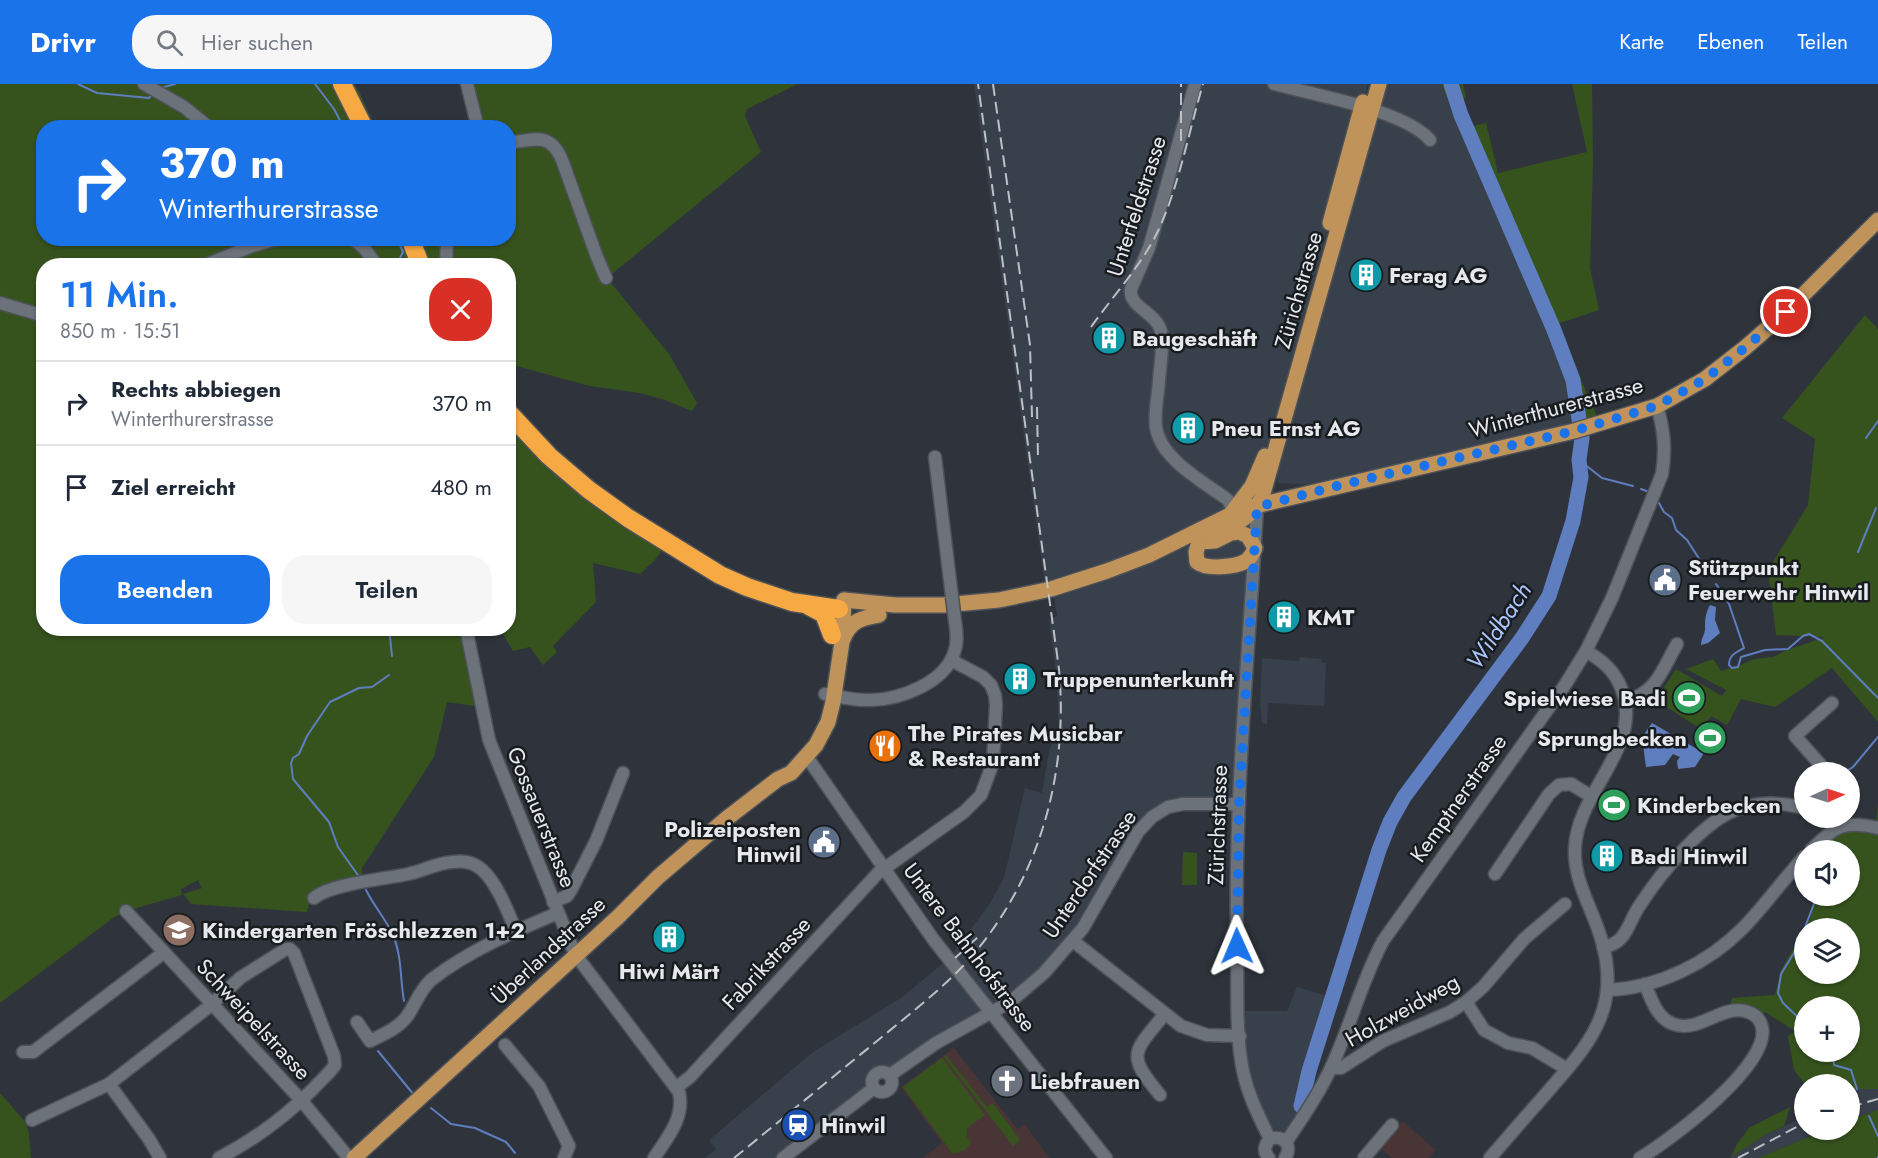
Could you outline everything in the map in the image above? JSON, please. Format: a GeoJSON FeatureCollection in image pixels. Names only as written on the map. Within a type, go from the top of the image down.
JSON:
{"type":"FeatureCollection","features":[{"type":"Feature","properties":{"kind":"highway"},"geometry":{"type":"LineString","coordinates":[[342,84],[360,120]]}},
{"type":"Feature","properties":{"kind":"highway"},"geometry":{"type":"LineString","coordinates":[[516,421],[544,451],[589,490],[643,528],[728,579],[807,605],[824,614],[837,638]]}},
{"type":"Feature","properties":{"kind":"highway"},"geometry":{"type":"LineString","coordinates":[[703,563],[842,606]]}},
{"type":"Feature","properties":{"kind":"highway"},"geometry":{"type":"LineString","coordinates":[[807,605],[842,606]]}},
{"type":"Feature","properties":{"kind":"main road","name":"Zürichstrasse"},"geometry":{"type":"LineString","coordinates":[[1257,507],[1269,474],[1367,109],[1368,84]]}},
{"type":"Feature","properties":{"kind":"main road","name":"Zürichstrasse"},"geometry":{"type":"LineString","coordinates":[[1257,507],[1255,496],[1265,456],[1367,109],[1379,84]]}},
{"type":"Feature","properties":{"kind":"main road","name":"Winterthurerstrasse"},"geometry":{"type":"LineString","coordinates":[[842,606],[944,605],[985,602],[1042,591],[1091,577],[1136,560],[1244,508],[1257,507],[1334,486],[1591,427],[1657,406],[1705,379],[1746,347],[1786,312],[1878,220]]}},
{"type":"Feature","properties":{"kind":"main road"},"geometry":{"type":"LineString","coordinates":[[1231,514],[1248,493],[1265,456]]}},
{"type":"Feature","properties":{"kind":"main road"},"geometry":{"type":"LineString","coordinates":[[1269,474],[1272,485],[1280,491],[1316,485],[1334,486]]}},
{"type":"Feature","properties":{"kind":"main road","name":"Winterthurerstrasse"},"geometry":{"type":"LineString","coordinates":[[842,606],[879,615],[953,615],[1032,604],[1118,578],[1200,542],[1244,519],[1257,507]]}},
{"type":"Feature","properties":{"kind":"main road"},"geometry":{"type":"LineString","coordinates":[[1239,532],[1248,536],[1255,548],[1250,558],[1239,564],[1203,566],[1198,563],[1196,556],[1200,542],[1215,541],[1231,533],[1239,532]]}},
{"type":"Feature","properties":{"kind":"main road","name":"Überlandstrasse"},"geometry":{"type":"LineString","coordinates":[[354,1158],[696,844],[778,779],[788,775],[807,757],[823,734],[830,717],[830,695],[837,638],[834,621],[842,606]]}},
{"type":"Feature","properties":{"kind":"main road"},"geometry":{"type":"LineString","coordinates":[[837,638],[862,618],[879,615]]}},
{"type":"Feature","properties":{"kind":"main road","name":"Überlandstrasse"},"geometry":{"type":"LineString","coordinates":[[778,779],[782,769],[798,755],[811,738],[830,695]]}},
{"type":"Feature","properties":{"kind":"street"},"geometry":{"type":"LineString","coordinates":[[144,84],[184,107],[200,120]]}},
{"type":"Feature","properties":{"kind":"street"},"geometry":{"type":"LineString","coordinates":[[467,84],[476,120]]}},
{"type":"Feature","properties":{"kind":"street","name":"Unterfeldstrasse"},"geometry":{"type":"LineString","coordinates":[[1195,84],[1149,248],[1130,293],[1133,300],[1155,318],[1161,332],[1162,347],[1156,424],[1162,444],[1174,459],[1228,500],[1231,514]]}},
{"type":"Feature","properties":{"kind":"street"},"geometry":{"type":"LineString","coordinates":[[1274,84],[1367,109],[1408,123],[1419,129],[1430,140]]}},
{"type":"Feature","properties":{"kind":"street"},"geometry":{"type":"LineString","coordinates":[[516,142],[545,140],[560,155],[606,278]]}},
{"type":"Feature","properties":{"kind":"street"},"geometry":{"type":"LineString","coordinates":[[223,258],[252,246]]}},
{"type":"Feature","properties":{"kind":"street"},"geometry":{"type":"LineString","coordinates":[[361,246],[371,258]]}},
{"type":"Feature","properties":{"kind":"street"},"geometry":{"type":"LineString","coordinates":[[0,303],[36,314]]}},
{"type":"Feature","properties":{"kind":"street","name":"Kemptnerstrasse"},"geometry":{"type":"LineString","coordinates":[[1286,1142],[1320,1090],[1331,1068],[1371,965],[1383,941],[1566,685],[1586,651],[1612,598],[1662,474],[1665,438],[1657,406]]}},
{"type":"Feature","properties":{"kind":"street"},"geometry":{"type":"LineString","coordinates":[[830,695],[870,700],[901,694],[939,675],[951,660],[956,644],[955,621],[935,457]]}},
{"type":"Feature","properties":{"kind":"street","name":"Zürichstrasse"},"geometry":{"type":"LineString","coordinates":[[1257,507],[1239,804],[1237,919],[1240,1036],[1245,1081],[1270,1139]]}},
{"type":"Feature","properties":{"kind":"street","name":"Gossauerstrasse"},"geometry":{"type":"LineString","coordinates":[[468,636],[489,740],[576,954],[677,1087]]}},
{"type":"Feature","properties":{"kind":"street"},"geometry":{"type":"LineString","coordinates":[[1626,701],[1646,693],[1656,681],[1677,644]]}},
{"type":"Feature","properties":{"kind":"street"},"geometry":{"type":"LineString","coordinates":[[1490,1158],[1567,1069],[1591,1036],[1608,990],[1601,938],[1582,891],[1575,860],[1575,846],[1578,826],[1591,796],[1618,750],[1625,725],[1626,701],[1612,671],[1604,662],[1586,651]]}},
{"type":"Feature","properties":{"kind":"street","name":"Fabrikstrasse"},"geometry":{"type":"LineString","coordinates":[[677,1087],[690,1077],[885,868],[971,807],[981,795],[991,772],[994,752],[996,716],[994,692],[980,675],[951,660]]}},
{"type":"Feature","properties":{"kind":"street"},"geometry":{"type":"LineString","coordinates":[[1818,762],[1795,736],[1832,703]]}},
{"type":"Feature","properties":{"kind":"street","name":"Untere Bahnhofstrasse"},"geometry":{"type":"LineString","coordinates":[[807,757],[933,939],[1106,1158]]}},
{"type":"Feature","properties":{"kind":"street"},"geometry":{"type":"LineString","coordinates":[[357,1022],[370,1041],[393,1029],[408,1014],[420,993],[431,981],[556,907],[571,890],[596,841],[623,773]]}},
{"type":"Feature","properties":{"kind":"street"},"geometry":{"type":"LineString","coordinates":[[1495,874],[1549,794],[1559,785],[1571,784],[1591,796]]}},
{"type":"Feature","properties":{"kind":"street"},"geometry":{"type":"LineString","coordinates":[[1603,947],[1611,946],[1624,937],[1638,908],[1658,880],[1696,837],[1738,808],[1770,802],[1794,806]]}},
{"type":"Feature","properties":{"kind":"street","name":"Unterdorfstrasse"},"geometry":{"type":"LineString","coordinates":[[783,1158],[874,1088],[872,1082],[875,1074],[884,1072],[890,1075],[936,1043],[1015,999],[1050,968],[1087,922],[1138,832],[1152,817],[1168,807],[1183,804],[1239,804]]}},
{"type":"Feature","properties":{"kind":"street"},"geometry":{"type":"LineString","coordinates":[[1860,825],[1878,828]]}},
{"type":"Feature","properties":{"kind":"street"},"geometry":{"type":"LineString","coordinates":[[1820,840],[1831,828]]}},
{"type":"Feature","properties":{"kind":"street"},"geometry":{"type":"LineString","coordinates":[[314,898],[324,891],[378,878],[409,874],[444,863],[465,861],[474,864],[486,874],[516,931]]}},
{"type":"Feature","properties":{"kind":"street"},"geometry":{"type":"LineString","coordinates":[[1608,990],[1645,984],[1682,971],[1701,961],[1726,944],[1794,869]]}},
{"type":"Feature","properties":{"kind":"street","name":"Holzweidweg"},"geometry":{"type":"LineString","coordinates":[[1331,1068],[1341,1068],[1383,1041],[1450,1012],[1466,1002],[1483,987],[1524,939],[1565,904]]}},
{"type":"Feature","properties":{"kind":"street","name":"Schweipelstrasse"},"geometry":{"type":"LineString","coordinates":[[126,911],[301,1100],[349,1158]]}},
{"type":"Feature","properties":{"kind":"street"},"geometry":{"type":"LineString","coordinates":[[1073,942],[1181,1026],[1200,1034],[1240,1036]]}},
{"type":"Feature","properties":{"kind":"street"},"geometry":{"type":"LineString","coordinates":[[32,1120],[109,1084],[211,1005],[237,980],[286,949],[294,951],[335,1060],[331,1070],[301,1100],[258,1136],[219,1158]]}},
{"type":"Feature","properties":{"kind":"street"},"geometry":{"type":"LineString","coordinates":[[23,1052],[33,1052],[163,953]]}},
{"type":"Feature","properties":{"kind":"street"},"geometry":{"type":"LineString","coordinates":[[1640,1158],[1678,1132],[1722,1093],[1756,1054],[1763,1034],[1758,1019],[1751,1013],[1741,1010],[1728,1012],[1688,1026],[1671,1024],[1658,1011],[1645,984]]}},
{"type":"Feature","properties":{"kind":"street"},"geometry":{"type":"LineString","coordinates":[[1466,1002],[1484,1030],[1508,1043],[1532,1048],[1567,1069]]}},
{"type":"Feature","properties":{"kind":"street"},"geometry":{"type":"LineString","coordinates":[[1160,1095],[1141,1071],[1137,1057],[1140,1044],[1164,1015]]}},
{"type":"Feature","properties":{"kind":"street"},"geometry":{"type":"LineString","coordinates":[[505,1045],[533,1078],[543,1094],[569,1146],[564,1158]]}},
{"type":"Feature","properties":{"kind":"street"},"geometry":{"type":"LineString","coordinates":[[109,1084],[146,1133],[160,1158]]}},
{"type":"Feature","properties":{"kind":"street"},"geometry":{"type":"LineString","coordinates":[[654,1158],[679,1117],[681,1104],[677,1087]]}},
{"type":"Feature","properties":{"kind":"street"},"geometry":{"type":"LineString","coordinates":[[1364,1158],[1392,1125]]}},
{"type":"Feature","properties":{"kind":"street"},"geometry":{"type":"LineString","coordinates":[[1269,1158],[1265,1149],[1270,1139],[1279,1137],[1286,1142],[1289,1150],[1285,1158]]}},
{"type":"Feature","properties":{"kind":"shaded area"},"geometry":{"type":"Polygon","coordinates":[[[974,84],[1368,84],[1265,456],[1239,804],[1198,803],[1152,817],[1087,922],[1019,995],[893,1067],[874,1071],[865,1089],[777,1158],[705,1158],[716,1149],[709,1140],[813,1052],[901,998],[953,955],[989,905],[1004,878],[1025,788],[1042,793],[1049,751],[1059,726],[1056,671],[1049,619],[1057,616],[1052,582],[1045,584],[974,84]]]}},
{"type":"Feature","properties":{"kind":"shaded area"},"geometry":{"type":"Polygon","coordinates":[[[1387,84],[1441,84],[1569,384],[1574,431],[1334,486],[1278,483],[1277,474],[1387,84]]]}},
{"type":"Feature","properties":{"kind":"shaded area"},"geometry":{"type":"Polygon","coordinates":[[[1300,657],[1321,659],[1321,662],[1326,663],[1324,706],[1268,703],[1267,724],[1262,723],[1260,703],[1262,658],[1299,661],[1300,657]]]}},
{"type":"Feature","properties":{"kind":"shaded area"},"geometry":{"type":"Polygon","coordinates":[[[1297,987],[1333,998],[1303,1092],[1302,1121],[1293,1132],[1264,1128],[1248,1090],[1239,1011],[1287,1011],[1297,987]]]}},
{"type":"Feature","properties":{"kind":"shaded area"},"geometry":{"type":"Polygon","coordinates":[[[954,1048],[1017,1129],[1025,1124],[1049,1158],[923,1158],[942,1143],[901,1087],[954,1048]]]}},
{"type":"Feature","properties":{"kind":"shaded area"},"geometry":{"type":"Polygon","coordinates":[[[1860,1089],[1878,1089],[1878,1110],[1860,1116],[1860,1089]]]}},
{"type":"Feature","properties":{"kind":"shaded area"},"geometry":{"type":"Polygon","coordinates":[[[1402,1121],[1436,1150],[1429,1158],[1392,1158],[1380,1148],[1402,1121]]]}},
{"type":"Feature","properties":{"kind":"shaded area"},"geometry":{"type":"Polygon","coordinates":[[[1794,1122],[1794,1140],[1801,1140],[1758,1158],[1729,1158],[1767,1134],[1794,1122]]]}},
{"type":"Feature","properties":{"kind":"green space"},"geometry":{"type":"Polygon","coordinates":[[[0,84],[354,84],[372,120],[36,120],[36,246],[516,246],[516,120],[476,120],[467,84],[798,84],[747,109],[745,116],[761,152],[607,278],[669,354],[697,403],[692,411],[640,393],[590,386],[516,366],[516,258],[36,258],[36,636],[467,636],[481,707],[447,702],[434,757],[362,868],[362,879],[313,890],[307,912],[191,904],[183,894],[202,888],[198,880],[181,889],[182,895],[126,911],[113,918],[0,1003],[0,84]]]}},
{"type":"Feature","properties":{"kind":"green space"},"geometry":{"type":"Polygon","coordinates":[[[1441,84],[1463,84],[1466,97],[1462,99],[1473,126],[1486,123],[1498,173],[1587,152],[1572,84],[1592,84],[1593,162],[1590,268],[1599,310],[1557,324],[1600,424],[1574,431],[1569,384],[1441,84]]]}},
{"type":"Feature","properties":{"kind":"green space"},"geometry":{"type":"Polygon","coordinates":[[[1865,315],[1878,329],[1878,722],[1832,668],[1775,707],[1741,699],[1727,725],[1711,716],[1702,730],[1656,700],[1676,669],[1722,696],[1726,690],[1686,669],[1713,659],[1721,671],[1754,659],[1773,657],[1826,637],[1776,635],[1768,570],[1808,505],[1815,439],[1782,418],[1865,315]]]}},
{"type":"Feature","properties":{"kind":"green space"},"geometry":{"type":"Polygon","coordinates":[[[516,420],[529,435],[668,543],[640,574],[593,563],[596,602],[553,646],[557,652],[543,665],[530,647],[513,651],[504,636],[516,636],[516,420]]]}},
{"type":"Feature","properties":{"kind":"green space"},"geometry":{"type":"Polygon","coordinates":[[[1878,805],[1878,1089],[1860,1089],[1860,1074],[1797,1074],[1794,1070],[1788,1036],[1794,1032],[1794,1062],[1860,1062],[1860,996],[1794,996],[1794,1030],[1765,1012],[1756,1017],[1728,1012],[1732,998],[1775,995],[1781,970],[1794,947],[1794,984],[1860,984],[1860,918],[1810,918],[1813,906],[1860,906],[1860,840],[1817,840],[1876,823],[1878,805]]]}},
{"type":"Feature","properties":{"kind":"green space"},"geometry":{"type":"Polygon","coordinates":[[[1183,852],[1197,853],[1197,885],[1182,885],[1183,852]]]}},
{"type":"Feature","properties":{"kind":"green space"},"geometry":{"type":"Polygon","coordinates":[[[946,1055],[987,1107],[993,1103],[1020,1140],[1013,1146],[944,1057],[946,1055]]]}},
{"type":"Feature","properties":{"kind":"green space"},"geometry":{"type":"Polygon","coordinates":[[[942,1058],[985,1115],[967,1128],[967,1137],[971,1143],[965,1150],[953,1154],[903,1087],[942,1058]]]}},
{"type":"Feature","properties":{"kind":"green space"},"geometry":{"type":"Polygon","coordinates":[[[0,1093],[26,1123],[31,1158],[0,1158],[0,1093]]]}},
{"type":"Feature","properties":{"kind":"green space"},"geometry":{"type":"Polygon","coordinates":[[[1790,1107],[1784,1126],[1731,1157],[1749,1128],[1790,1107]]]}},
{"type":"Feature","properties":{"kind":"green space"},"geometry":{"type":"Polygon","coordinates":[[[1878,1110],[1878,1158],[1758,1158],[1801,1140],[1860,1140],[1860,1116],[1878,1110]]]}},
{"type":"Feature","properties":{"kind":"water"},"geometry":{"type":"Polygon","coordinates":[[[1710,605],[1716,607],[1715,620],[1720,633],[1708,643],[1701,645],[1706,614],[1710,605]]]}},
{"type":"Feature","properties":{"kind":"water"},"geometry":{"type":"Polygon","coordinates":[[[1652,723],[1704,753],[1695,767],[1678,769],[1677,761],[1680,757],[1673,754],[1665,765],[1646,767],[1642,737],[1652,723]]]}},
{"type":"Feature","properties":{"kind":"waterway"},"geometry":{"type":"LineString","coordinates":[[78,84],[97,93],[149,98],[153,94]]}},
{"type":"Feature","properties":{"kind":"waterway"},"geometry":{"type":"LineString","coordinates":[[164,87],[175,84]]}},
{"type":"Feature","properties":{"kind":"waterway"},"geometry":{"type":"LineString","coordinates":[[315,84],[340,120]]}},
{"type":"Feature","properties":{"kind":"waterway","name":"Wildbach"},"geometry":{"type":"LineString","coordinates":[[1301,1106],[1309,1071],[1390,822],[1404,797],[1522,638],[1549,596],[1573,521],[1581,477],[1579,460],[1582,438],[1573,380],[1554,330],[1461,115],[1451,84]]}},
{"type":"Feature","properties":{"kind":"waterway"},"geometry":{"type":"LineString","coordinates":[[400,246],[403,252],[400,258]]}},
{"type":"Feature","properties":{"kind":"waterway"},"geometry":{"type":"LineString","coordinates":[[1866,438],[1878,421]]}},
{"type":"Feature","properties":{"kind":"waterway"},"geometry":{"type":"LineString","coordinates":[[1579,460],[1602,478],[1633,486]]}},
{"type":"Feature","properties":{"kind":"waterway"},"geometry":{"type":"LineString","coordinates":[[1641,489],[1649,492]]}},
{"type":"Feature","properties":{"kind":"waterway"},"geometry":{"type":"LineString","coordinates":[[1659,503],[1664,512],[1672,518],[1676,530],[1687,540],[1709,574]]}},
{"type":"Feature","properties":{"kind":"waterway"},"geometry":{"type":"LineString","coordinates":[[1858,552],[1876,508]]}},
{"type":"Feature","properties":{"kind":"waterway"},"geometry":{"type":"LineString","coordinates":[[1716,584],[1729,604],[1744,648],[1732,656],[1729,662],[1732,668],[1738,667],[1741,657],[1765,650],[1788,649],[1803,636],[1809,634],[1822,641],[1878,698]]}},
{"type":"Feature","properties":{"kind":"waterway"},"geometry":{"type":"LineString","coordinates":[[390,636],[392,656]]}},
{"type":"Feature","properties":{"kind":"waterway"},"geometry":{"type":"LineString","coordinates":[[360,878],[338,847],[329,822],[293,779],[291,763],[293,758],[299,754],[307,736],[330,702],[359,688],[372,687],[389,675]]}},
{"type":"Feature","properties":{"kind":"waterway"},"geometry":{"type":"LineString","coordinates":[[1857,762],[1878,737]]}},
{"type":"Feature","properties":{"kind":"waterway"},"geometry":{"type":"LineString","coordinates":[[366,890],[396,943],[404,1001]]}},
{"type":"Feature","properties":{"kind":"waterway"},"geometry":{"type":"LineString","coordinates":[[1794,1013],[1783,1003],[1778,993],[1781,974],[1797,948],[1813,906]]}},
{"type":"Feature","properties":{"kind":"waterway"},"geometry":{"type":"LineString","coordinates":[[378,1051],[414,1095]]}},
{"type":"Feature","properties":{"kind":"waterway"},"geometry":{"type":"LineString","coordinates":[[1834,1062],[1834,1065],[1851,1070],[1852,1074]]}},
{"type":"Feature","properties":{"kind":"waterway"},"geometry":{"type":"LineString","coordinates":[[431,1108],[451,1124],[475,1128],[506,1142],[515,1153]]}},
{"type":"Feature","properties":{"kind":"waterway"},"geometry":{"type":"LineString","coordinates":[[1869,1116],[1878,1136]]}},
{"type":"Feature","properties":{"kind":"railway"},"geometry":{"type":"LineString","coordinates":[[734,1158],[918,1007],[963,966],[989,934],[1011,901],[1029,865],[1043,828],[1053,789],[1059,750],[1061,709],[1059,669],[978,84]]}},
{"type":"Feature","properties":{"kind":"railway"},"geometry":{"type":"LineString","coordinates":[[993,84],[1030,345],[1032,417]]}},
{"type":"Feature","properties":{"kind":"railway"},"geometry":{"type":"LineString","coordinates":[[1181,84],[1181,141]]}},
{"type":"Feature","properties":{"kind":"railway"},"geometry":{"type":"LineString","coordinates":[[1091,327],[1134,270],[1157,233],[1177,179],[1203,84]]}},
{"type":"Feature","properties":{"kind":"railway"},"geometry":{"type":"LineString","coordinates":[[1037,407],[1038,458]]}},
{"type":"Feature","properties":{"kind":"railway"},"geometry":{"type":"LineString","coordinates":[[955,958],[978,937]]}},
{"type":"Feature","properties":{"kind":"railway"},"geometry":{"type":"LineString","coordinates":[[1860,1104],[1878,1099]]}},
{"type":"Feature","properties":{"kind":"railway"},"geometry":{"type":"LineString","coordinates":[[1738,1158],[1794,1128]]}},
{"type":"Feature","properties":{"kind":"place","name":"Ferag AG"},"geometry":{"type":"Point","coordinates":[1366,275]}},
{"type":"Feature","properties":{"kind":"place","name":"Baugeschäft"},"geometry":{"type":"Point","coordinates":[1109,338]}},
{"type":"Feature","properties":{"kind":"place","name":"Pneu Ernst AG"},"geometry":{"type":"Point","coordinates":[1188,428]}},
{"type":"Feature","properties":{"kind":"place","name":"Stützpunkt Feuerwehr Hinwil"},"geometry":{"type":"Point","coordinates":[1665,580]}},
{"type":"Feature","properties":{"kind":"place","name":"KMT"},"geometry":{"type":"Point","coordinates":[1284,617]}},
{"type":"Feature","properties":{"kind":"place","name":"Truppenunterkunft"},"geometry":{"type":"Point","coordinates":[1020,679]}},
{"type":"Feature","properties":{"kind":"place","name":"Spielwiese Badi"},"geometry":{"type":"Point","coordinates":[1689,698]}},
{"type":"Feature","properties":{"kind":"place","name":"Sprungbecken"},"geometry":{"type":"Point","coordinates":[1710,738]}},
{"type":"Feature","properties":{"kind":"place","name":"The Pirates Musicbar & Restaurant"},"geometry":{"type":"Point","coordinates":[885,746]}},
{"type":"Feature","properties":{"kind":"place","name":"Kinderbecken"},"geometry":{"type":"Point","coordinates":[1614,805]}},
{"type":"Feature","properties":{"kind":"place","name":"Polizeiposten Hinwil"},"geometry":{"type":"Point","coordinates":[824,842]}},
{"type":"Feature","properties":{"kind":"place","name":"Badi Hinwil"},"geometry":{"type":"Point","coordinates":[1607,856]}},
{"type":"Feature","properties":{"kind":"place","name":"Kindergarten Fröschlezzen 1+2"},"geometry":{"type":"Point","coordinates":[179,930]}},
{"type":"Feature","properties":{"kind":"place","name":"Hiwi Märt"},"geometry":{"type":"Point","coordinates":[669,937]}},
{"type":"Feature","properties":{"kind":"place","name":"Liebfrauen"},"geometry":{"type":"Point","coordinates":[1007,1081]}},
{"type":"Feature","properties":{"kind":"place","name":"Hinwil"},"geometry":{"type":"Point","coordinates":[798,1125]}},
{"type":"Feature","properties":{"kind":"route"},"geometry":{"type":"LineString","coordinates":[[1237,946],[1239,804],[1257,507],[1341,485],[1574,431],[1657,406],[1705,379],[1786,312]]}}]}
